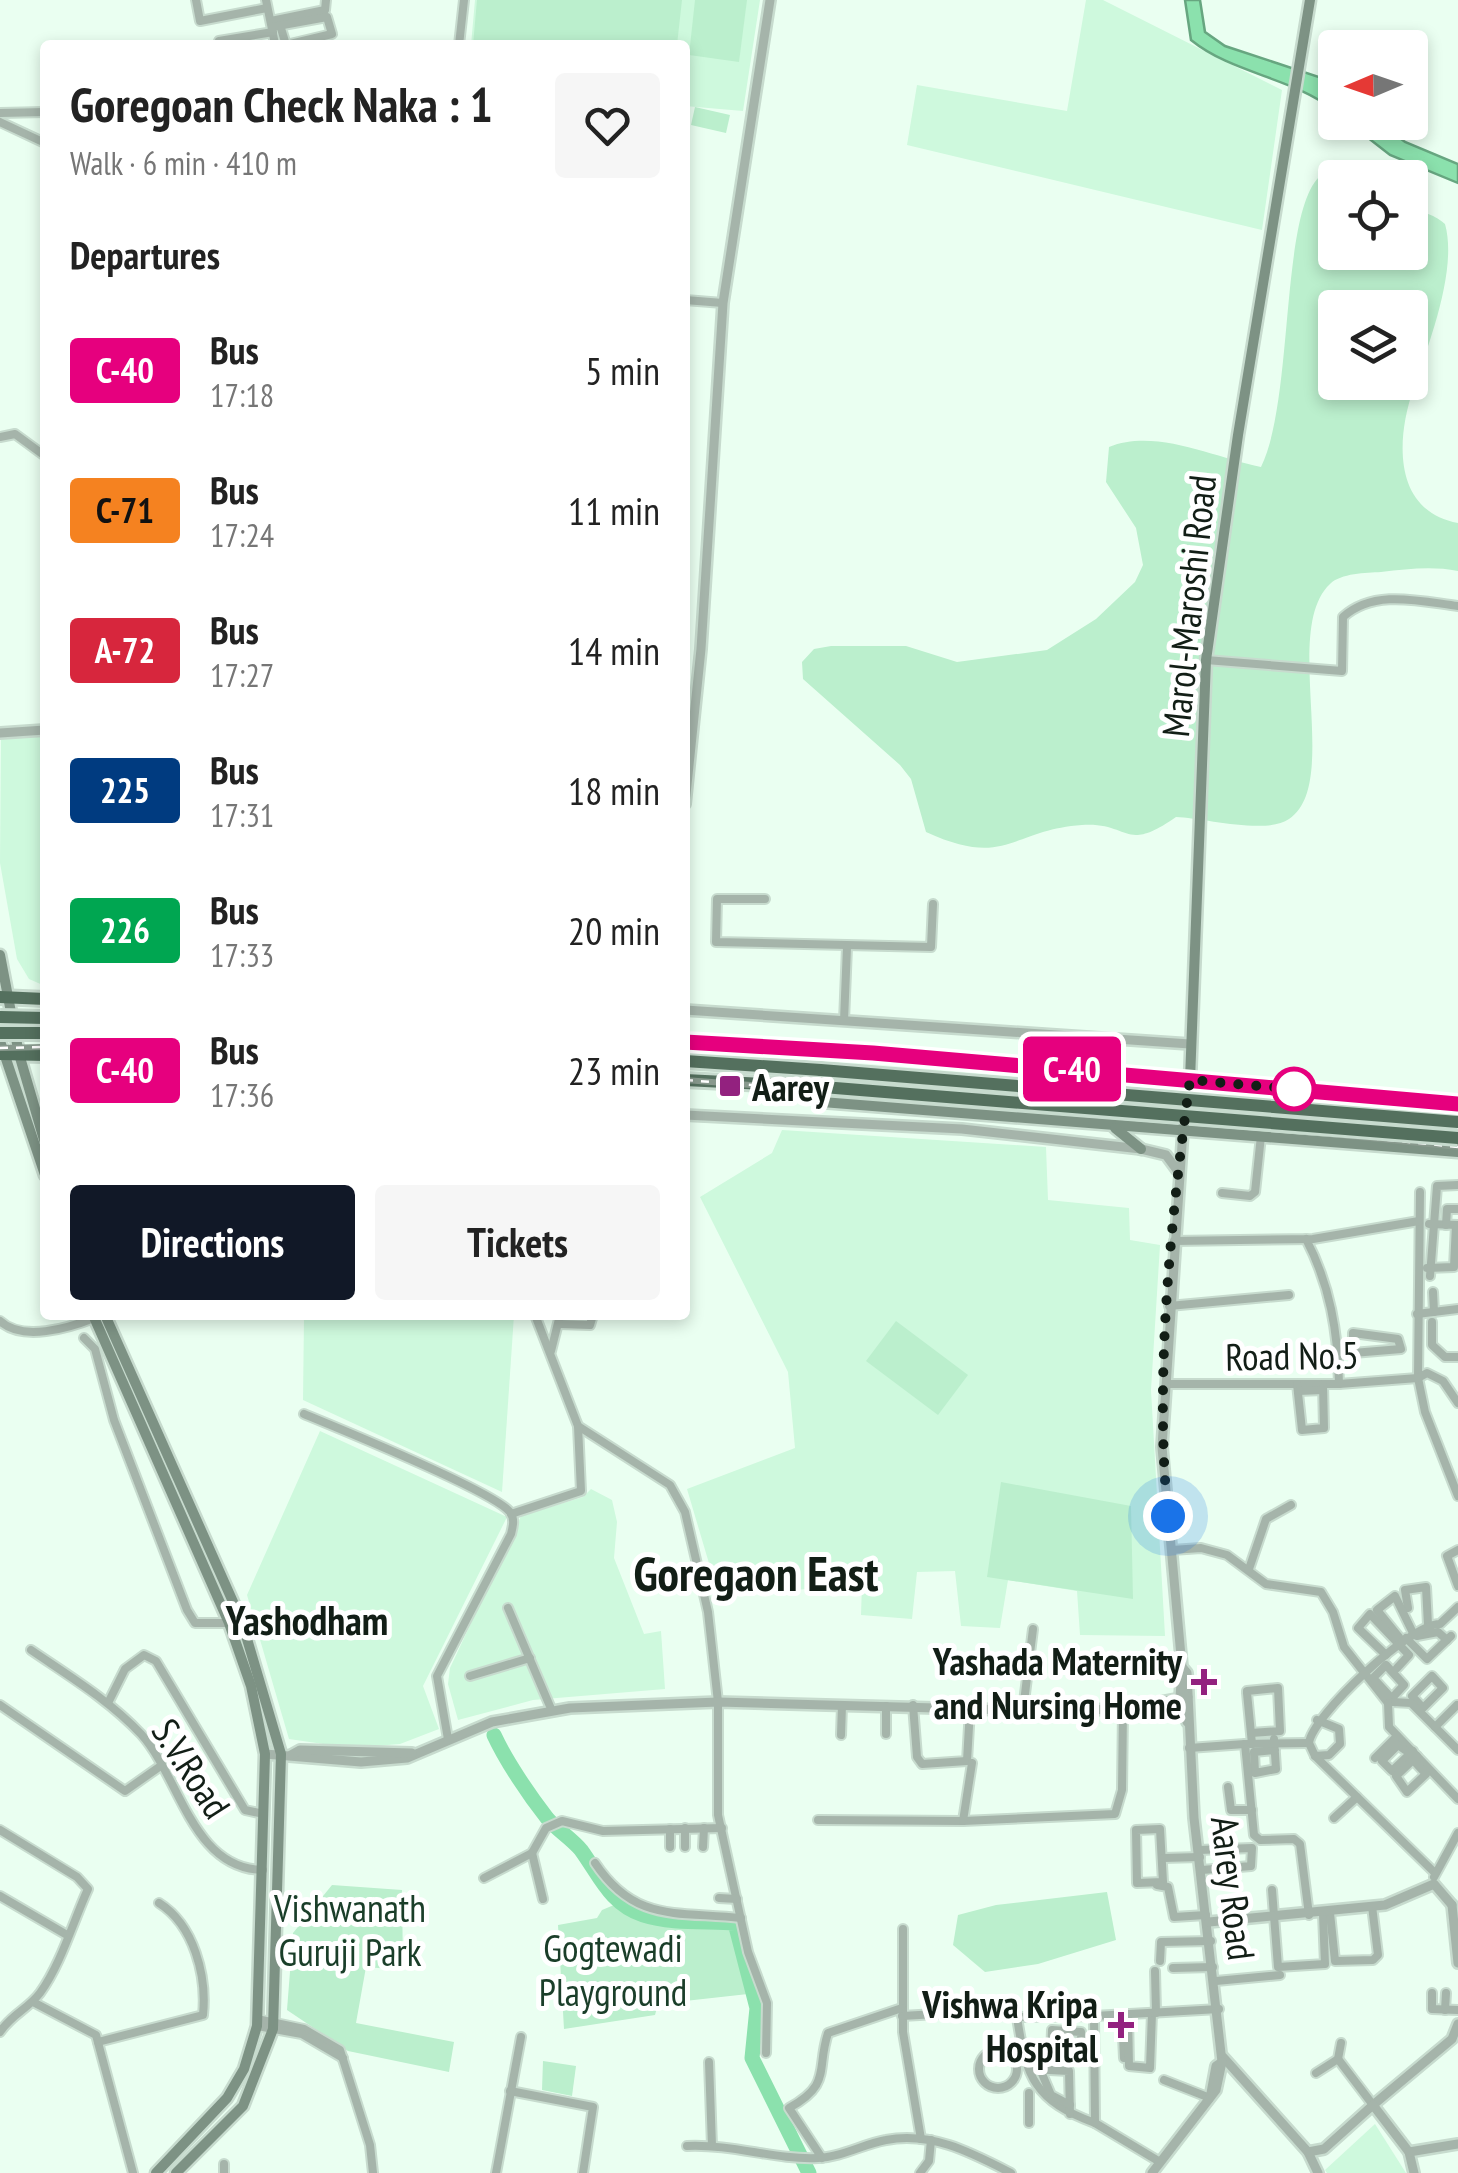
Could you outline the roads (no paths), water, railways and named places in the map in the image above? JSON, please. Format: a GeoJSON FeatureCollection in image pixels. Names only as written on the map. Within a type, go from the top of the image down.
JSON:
{"type":"FeatureCollection","features":[{"type":"Feature","properties":{"kind":"highway"},"geometry":{"type":"LineString","coordinates":[[6,997],[40,999]]}},
{"type":"Feature","properties":{"kind":"highway"},"geometry":{"type":"LineString","coordinates":[[0,1017],[40,1018]]}},
{"type":"Feature","properties":{"kind":"highway"},"geometry":{"type":"LineString","coordinates":[[0,1033],[40,1033]]}},
{"type":"Feature","properties":{"kind":"highway"},"geometry":{"type":"LineString","coordinates":[[1,1050],[40,1056]]}},
{"type":"Feature","properties":{"kind":"highway"},"geometry":{"type":"LineString","coordinates":[[690,1061],[1458,1122]]}},
{"type":"Feature","properties":{"kind":"highway"},"geometry":{"type":"LineString","coordinates":[[690,1080],[796,1085],[1458,1138]]}},
{"type":"Feature","properties":{"kind":"main road","name":"Marol-Maroshi Road"},"geometry":{"type":"LineString","coordinates":[[1182,1130],[1190,1080],[1206,660],[1310,0]]}},
{"type":"Feature","properties":{"kind":"main road"},"geometry":{"type":"LineString","coordinates":[[0,956],[18,1054],[40,1127]]}},
{"type":"Feature","properties":{"kind":"main road"},"geometry":{"type":"LineString","coordinates":[[690,1042],[1458,1104]]}},
{"type":"Feature","properties":{"kind":"main road"},"geometry":{"type":"LineString","coordinates":[[1,1050],[40,1161]]}},
{"type":"Feature","properties":{"kind":"main road"},"geometry":{"type":"LineString","coordinates":[[796,1085],[822,1102],[1458,1152]]}},
{"type":"Feature","properties":{"kind":"main road"},"geometry":{"type":"LineString","coordinates":[[1440,1150],[1444,1103]]}},
{"type":"Feature","properties":{"kind":"main road"},"geometry":{"type":"LineString","coordinates":[[1114,1127],[1141,1150]]}},
{"type":"Feature","properties":{"kind":"main road"},"geometry":{"type":"LineString","coordinates":[[99,1320],[227,1586],[286,1754],[273,2026],[244,2106],[176,2173]]}},
{"type":"Feature","properties":{"kind":"main road"},"geometry":{"type":"LineString","coordinates":[[99,1320],[228,1623],[251,1686],[265,1754],[257,2023],[244,2069],[228,2098],[156,2173]]}},
{"type":"Feature","properties":{"kind":"main road"},"geometry":{"type":"LineString","coordinates":[[214,1592],[227,1586]]}},
{"type":"Feature","properties":{"kind":"street"},"geometry":{"type":"LineString","coordinates":[[196,0],[200,21],[265,6],[272,40]]}},
{"type":"Feature","properties":{"kind":"street"},"geometry":{"type":"LineString","coordinates":[[223,40],[326,10],[326,0]]}},
{"type":"Feature","properties":{"kind":"street"},"geometry":{"type":"LineString","coordinates":[[459,40],[464,0]]}},
{"type":"Feature","properties":{"kind":"street"},"geometry":{"type":"LineString","coordinates":[[690,756],[701,649],[723,302],[770,0]]}},
{"type":"Feature","properties":{"kind":"street"},"geometry":{"type":"LineString","coordinates":[[271,27],[327,17],[332,34],[307,40]]}},
{"type":"Feature","properties":{"kind":"street"},"geometry":{"type":"LineString","coordinates":[[271,27],[282,40]]}},
{"type":"Feature","properties":{"kind":"street"},"geometry":{"type":"LineString","coordinates":[[0,113],[40,112]]}},
{"type":"Feature","properties":{"kind":"street"},"geometry":{"type":"LineString","coordinates":[[0,122],[40,141]]}},
{"type":"Feature","properties":{"kind":"street"},"geometry":{"type":"LineString","coordinates":[[690,300],[723,302]]}},
{"type":"Feature","properties":{"kind":"street"},"geometry":{"type":"LineString","coordinates":[[0,437],[14,434],[40,452]]}},
{"type":"Feature","properties":{"kind":"street"},"geometry":{"type":"LineString","coordinates":[[1206,660],[1342,671],[1343,618],[1355,606],[1369,600],[1458,606]]}},
{"type":"Feature","properties":{"kind":"street"},"geometry":{"type":"LineString","coordinates":[[0,733],[40,730]]}},
{"type":"Feature","properties":{"kind":"street"},"geometry":{"type":"LineString","coordinates":[[764,899],[716,898],[716,942],[931,947],[933,904]]}},
{"type":"Feature","properties":{"kind":"street"},"geometry":{"type":"LineString","coordinates":[[844,1021],[847,947]]}},
{"type":"Feature","properties":{"kind":"street"},"geometry":{"type":"LineString","coordinates":[[690,1010],[1190,1044]]}},
{"type":"Feature","properties":{"kind":"street"},"geometry":{"type":"LineString","coordinates":[[690,1115],[962,1129],[1166,1154],[1177,1170]]}},
{"type":"Feature","properties":{"kind":"street","name":"Aarey Road"},"geometry":{"type":"LineString","coordinates":[[1182,1130],[1162,1447],[1222,2059]]}},
{"type":"Feature","properties":{"kind":"street"},"geometry":{"type":"LineString","coordinates":[[1222,1193],[1250,1196],[1255,1192],[1261,1136]]}},
{"type":"Feature","properties":{"kind":"street"},"geometry":{"type":"LineString","coordinates":[[1430,1272],[1437,1186],[1458,1185]]}},
{"type":"Feature","properties":{"kind":"street"},"geometry":{"type":"LineString","coordinates":[[1420,1192],[1418,1378],[1425,1412],[1454,1474],[1458,1496]]}},
{"type":"Feature","properties":{"kind":"street"},"geometry":{"type":"LineString","coordinates":[[1417,1267],[1430,1272],[1454,1268],[1453,1225],[1448,1208],[1458,1209]]}},
{"type":"Feature","properties":{"kind":"street"},"geometry":{"type":"LineString","coordinates":[[1174,1241],[1306,1238],[1419,1222],[1453,1225]]}},
{"type":"Feature","properties":{"kind":"street"},"geometry":{"type":"LineString","coordinates":[[1306,1238],[1327,1288],[1338,1349],[1338,1384]]}},
{"type":"Feature","properties":{"kind":"street"},"geometry":{"type":"LineString","coordinates":[[1432,1345],[1433,1292]]}},
{"type":"Feature","properties":{"kind":"street"},"geometry":{"type":"LineString","coordinates":[[1170,1306],[1289,1295]]}},
{"type":"Feature","properties":{"kind":"street"},"geometry":{"type":"LineString","coordinates":[[1416,1314],[1433,1317],[1458,1309]]}},
{"type":"Feature","properties":{"kind":"street"},"geometry":{"type":"LineString","coordinates":[[0,1321],[16,1330],[43,1330],[82,1320]]}},
{"type":"Feature","properties":{"kind":"street"},"geometry":{"type":"LineString","coordinates":[[304,1414],[450,1479],[511,1514],[581,1491],[578,1426],[537,1320]]}},
{"type":"Feature","properties":{"kind":"street"},"geometry":{"type":"LineString","coordinates":[[551,1351],[560,1320]]}},
{"type":"Feature","properties":{"kind":"street"},"geometry":{"type":"LineString","coordinates":[[564,1320],[590,1326],[592,1320]]}},
{"type":"Feature","properties":{"kind":"street"},"geometry":{"type":"LineString","coordinates":[[1352,1349],[1354,1332],[1398,1339],[1401,1349]]}},
{"type":"Feature","properties":{"kind":"street"},"geometry":{"type":"LineString","coordinates":[[84,1338],[95,1349],[114,1420],[187,1610],[195,1623],[228,1623]]}},
{"type":"Feature","properties":{"kind":"street"},"geometry":{"type":"LineString","coordinates":[[1338,1349],[1432,1345],[1445,1356],[1458,1357]]}},
{"type":"Feature","properties":{"kind":"street"},"geometry":{"type":"LineString","coordinates":[[1418,1378],[1427,1373],[1436,1375],[1458,1403]]}},
{"type":"Feature","properties":{"kind":"street","name":"Road No.5"},"geometry":{"type":"LineString","coordinates":[[1166,1384],[1323,1387],[1418,1378]]}},
{"type":"Feature","properties":{"kind":"street"},"geometry":{"type":"LineString","coordinates":[[1297,1387],[1302,1430],[1324,1428],[1323,1387]]}},
{"type":"Feature","properties":{"kind":"street"},"geometry":{"type":"LineString","coordinates":[[578,1426],[642,1464],[670,1485],[680,1502],[708,1612],[718,1702],[718,1816],[741,1918],[767,2003],[766,2054]]}},
{"type":"Feature","properties":{"kind":"street"},"geometry":{"type":"LineString","coordinates":[[1249,1570],[1266,1519],[1292,1505]]}},
{"type":"Feature","properties":{"kind":"street"},"geometry":{"type":"LineString","coordinates":[[448,1738],[438,1701],[438,1676],[511,1534],[511,1514]]}},
{"type":"Feature","properties":{"kind":"street"},"geometry":{"type":"LineString","coordinates":[[1172,1550],[1200,1548],[1227,1554],[1266,1584],[1320,1592],[1333,1612],[1344,1646],[1366,1676],[1392,1701],[1420,1708],[1458,1750]]}},
{"type":"Feature","properties":{"kind":"street"},"geometry":{"type":"LineString","coordinates":[[1458,1550],[1447,1558],[1458,1586]]}},
{"type":"Feature","properties":{"kind":"street"},"geometry":{"type":"LineString","coordinates":[[508,1608],[552,1711]]}},
{"type":"Feature","properties":{"kind":"street"},"geometry":{"type":"LineString","coordinates":[[1458,1608],[1440,1624],[1403,1638],[1311,1731],[1314,1751],[1435,1878],[1455,1905],[1458,1963]]}},
{"type":"Feature","properties":{"kind":"street"},"geometry":{"type":"LineString","coordinates":[[1440,1624],[1452,1640]]}},
{"type":"Feature","properties":{"kind":"street"},"geometry":{"type":"LineString","coordinates":[[1023,1710],[1033,1629]]}},
{"type":"Feature","properties":{"kind":"street"},"geometry":{"type":"LineString","coordinates":[[1392,1701],[1374,1677],[1403,1638],[1432,1632],[1452,1640]]}},
{"type":"Feature","properties":{"kind":"street"},"geometry":{"type":"LineString","coordinates":[[1403,1638],[1428,1659],[1452,1640]]}},
{"type":"Feature","properties":{"kind":"street"},"geometry":{"type":"LineString","coordinates":[[1397,1668],[1409,1655],[1403,1638]]}},
{"type":"Feature","properties":{"kind":"street"},"geometry":{"type":"LineString","coordinates":[[1403,1638],[1404,1685],[1392,1701],[1387,1723],[1395,1738],[1458,1800]]}},
{"type":"Feature","properties":{"kind":"street","name":"S.V.Road"},"geometry":{"type":"LineString","coordinates":[[31,1650],[108,1703],[143,1736],[217,1853],[241,1868],[263,1870]]}},
{"type":"Feature","properties":{"kind":"street"},"geometry":{"type":"LineString","coordinates":[[108,1703],[133,1660],[144,1655],[156,1661],[245,1810],[264,1814]]}},
{"type":"Feature","properties":{"kind":"street"},"geometry":{"type":"LineString","coordinates":[[470,1676],[530,1658]]}},
{"type":"Feature","properties":{"kind":"street"},"geometry":{"type":"LineString","coordinates":[[1250,1734],[1281,1729],[1280,1691],[1247,1691],[1254,1836],[1260,1840],[1294,1838],[1300,1844],[1309,1915]]}},
{"type":"Feature","properties":{"kind":"street"},"geometry":{"type":"LineString","coordinates":[[1420,1708],[1445,1693]]}},
{"type":"Feature","properties":{"kind":"street"},"geometry":{"type":"LineString","coordinates":[[265,1754],[381,1757],[412,1753],[492,1722],[552,1711],[718,1702],[1123,1709],[1184,1698]]}},
{"type":"Feature","properties":{"kind":"street"},"geometry":{"type":"LineString","coordinates":[[0,1705],[125,1791],[162,1765]]}},
{"type":"Feature","properties":{"kind":"street"},"geometry":{"type":"LineString","coordinates":[[841,1735],[842,1705]]}},
{"type":"Feature","properties":{"kind":"street"},"geometry":{"type":"LineString","coordinates":[[1438,1724],[1456,1705]]}},
{"type":"Feature","properties":{"kind":"street"},"geometry":{"type":"LineString","coordinates":[[886,1706],[886,1734]]}},
{"type":"Feature","properties":{"kind":"street"},"geometry":{"type":"LineString","coordinates":[[912,1706],[916,1756],[922,1764],[966,1760],[970,1709]]}},
{"type":"Feature","properties":{"kind":"street"},"geometry":{"type":"LineString","coordinates":[[818,1820],[963,1822],[1115,1814],[1122,1790],[1123,1709]]}},
{"type":"Feature","properties":{"kind":"street"},"geometry":{"type":"LineString","coordinates":[[1189,1748],[1248,1744],[1329,1755],[1340,1744],[1339,1729],[1320,1722]]}},
{"type":"Feature","properties":{"kind":"street"},"geometry":{"type":"LineString","coordinates":[[1274,1733],[1275,1747],[1274,1772],[1256,1774],[1251,1766],[1255,1751],[1275,1747]]}},
{"type":"Feature","properties":{"kind":"street"},"geometry":{"type":"LineString","coordinates":[[1375,1758],[1395,1738]]}},
{"type":"Feature","properties":{"kind":"street"},"geometry":{"type":"LineString","coordinates":[[1413,1755],[1396,1776],[1406,1791],[1426,1776],[1425,1768]]}},
{"type":"Feature","properties":{"kind":"street"},"geometry":{"type":"LineString","coordinates":[[963,1822],[972,1763]]}},
{"type":"Feature","properties":{"kind":"street"},"geometry":{"type":"LineString","coordinates":[[1228,1787],[1231,1810],[1252,1810]]}},
{"type":"Feature","properties":{"kind":"street"},"geometry":{"type":"LineString","coordinates":[[1334,1818],[1357,1797]]}},
{"type":"Feature","properties":{"kind":"street"},"geometry":{"type":"LineString","coordinates":[[484,1878],[532,1852],[547,1828],[562,1821],[603,1830],[722,1828]]}},
{"type":"Feature","properties":{"kind":"street"},"geometry":{"type":"LineString","coordinates":[[685,1828],[685,1848]]}},
{"type":"Feature","properties":{"kind":"street"},"geometry":{"type":"LineString","coordinates":[[703,1847],[704,1828]]}},
{"type":"Feature","properties":{"kind":"street"},"geometry":{"type":"LineString","coordinates":[[670,1829],[670,1847]]}},
{"type":"Feature","properties":{"kind":"street"},"geometry":{"type":"LineString","coordinates":[[0,1830],[77,1877],[88,1889],[33,2002],[12,2013],[0,2032]]}},
{"type":"Feature","properties":{"kind":"street"},"geometry":{"type":"LineString","coordinates":[[1136,1830],[1162,1830],[1163,1858],[1163,1882],[1135,1882],[1136,1830]]}},
{"type":"Feature","properties":{"kind":"street"},"geometry":{"type":"LineString","coordinates":[[1132,1886],[1166,1886],[1174,1918],[1273,1918],[1372,1906],[1435,1878],[1458,1833]]}},
{"type":"Feature","properties":{"kind":"street"},"geometry":{"type":"LineString","coordinates":[[1163,1858],[1252,1848],[1250,1866],[1202,1870]]}},
{"type":"Feature","properties":{"kind":"street"},"geometry":{"type":"LineString","coordinates":[[532,1852],[543,1898]]}},
{"type":"Feature","properties":{"kind":"street"},"geometry":{"type":"LineString","coordinates":[[595,1863],[620,1894],[637,1906],[716,1920],[741,1918]]}},
{"type":"Feature","properties":{"kind":"street"},"geometry":{"type":"LineString","coordinates":[[1272,1890],[1278,1967],[1323,1965],[1326,1913]]}},
{"type":"Feature","properties":{"kind":"street"},"geometry":{"type":"LineString","coordinates":[[0,1896],[67,1935]]}},
{"type":"Feature","properties":{"kind":"street"},"geometry":{"type":"LineString","coordinates":[[719,1898],[737,1899]]}},
{"type":"Feature","properties":{"kind":"street"},"geometry":{"type":"LineString","coordinates":[[98,2042],[203,2015],[204,1998],[193,1946],[177,1914],[160,1904]]}},
{"type":"Feature","properties":{"kind":"street"},"geometry":{"type":"LineString","coordinates":[[1326,1913],[1335,1961],[1373,1960],[1378,1955],[1372,1906]]}},
{"type":"Feature","properties":{"kind":"street"},"geometry":{"type":"LineString","coordinates":[[903,1929],[902,2012],[929,2161],[920,2173]]}},
{"type":"Feature","properties":{"kind":"street"},"geometry":{"type":"LineString","coordinates":[[1160,1962],[1161,1942],[1211,1941]]}},
{"type":"Feature","properties":{"kind":"street"},"geometry":{"type":"LineString","coordinates":[[1173,1968],[1214,1967]]}},
{"type":"Feature","properties":{"kind":"street"},"geometry":{"type":"LineString","coordinates":[[1125,2014],[1129,2066],[1150,2068],[1154,1971]]}},
{"type":"Feature","properties":{"kind":"street"},"geometry":{"type":"LineString","coordinates":[[1216,1982],[1280,1975]]}},
{"type":"Feature","properties":{"kind":"street"},"geometry":{"type":"LineString","coordinates":[[1432,1992],[1432,2009],[1458,2010]]}},
{"type":"Feature","properties":{"kind":"street"},"geometry":{"type":"LineString","coordinates":[[1445,2010],[1446,1993]]}},
{"type":"Feature","properties":{"kind":"street"},"geometry":{"type":"LineString","coordinates":[[33,2002],[96,2035],[133,2173]]}},
{"type":"Feature","properties":{"kind":"street"},"geometry":{"type":"LineString","coordinates":[[817,2158],[789,2108],[815,2089],[824,2074],[828,2033],[902,2012],[971,2012],[1017,2018],[1219,2009]]}},
{"type":"Feature","properties":{"kind":"street"},"geometry":{"type":"LineString","coordinates":[[1124,2062],[1125,2014]]}},
{"type":"Feature","properties":{"kind":"street"},"geometry":{"type":"LineString","coordinates":[[1094,2016],[1095,2123]]}},
{"type":"Feature","properties":{"kind":"street"},"geometry":{"type":"LineString","coordinates":[[1017,2018],[1032,2068],[1034,2093],[1029,2123]]}},
{"type":"Feature","properties":{"kind":"street"},"geometry":{"type":"LineString","coordinates":[[257,2023],[313,2032],[340,2050],[370,2145],[374,2173]]}},
{"type":"Feature","properties":{"kind":"street"},"geometry":{"type":"LineString","coordinates":[[1128,2025],[1152,2024]]}},
{"type":"Feature","properties":{"kind":"street"},"geometry":{"type":"LineString","coordinates":[[1308,2152],[1324,2148],[1455,2039],[1458,2024]]}},
{"type":"Feature","properties":{"kind":"street"},"geometry":{"type":"LineString","coordinates":[[1082,2058],[1081,2032],[1052,2030],[1051,2056],[1082,2058],[1094,2058]]}},
{"type":"Feature","properties":{"kind":"street"},"geometry":{"type":"LineString","coordinates":[[496,2173],[522,2036]]}},
{"type":"Feature","properties":{"kind":"street"},"geometry":{"type":"LineString","coordinates":[[1316,2074],[1338,2059],[1341,2043]]}},
{"type":"Feature","properties":{"kind":"street"},"geometry":{"type":"LineString","coordinates":[[1006,2049],[1016,2067],[1014,2080],[989,2088],[978,2062],[1006,2049]]}},
{"type":"Feature","properties":{"kind":"street"},"geometry":{"type":"LineString","coordinates":[[1152,2173],[1210,2095],[1216,2066],[1222,2059],[1308,2152],[1316,2170]]}},
{"type":"Feature","properties":{"kind":"street"},"geometry":{"type":"LineString","coordinates":[[1338,2059],[1409,2152],[1414,2173]]}},
{"type":"Feature","properties":{"kind":"street"},"geometry":{"type":"LineString","coordinates":[[709,2062],[712,2146]]}},
{"type":"Feature","properties":{"kind":"street"},"geometry":{"type":"LineString","coordinates":[[1016,2067],[1069,2071],[1070,2109]]}},
{"type":"Feature","properties":{"kind":"street"},"geometry":{"type":"LineString","coordinates":[[1032,2068],[1050,2095],[1070,2109]]}},
{"type":"Feature","properties":{"kind":"street"},"geometry":{"type":"LineString","coordinates":[[1164,2080],[1210,2095]]}},
{"type":"Feature","properties":{"kind":"street"},"geometry":{"type":"LineString","coordinates":[[510,2091],[593,2107],[582,2173]]}},
{"type":"Feature","properties":{"kind":"street"},"geometry":{"type":"LineString","coordinates":[[1017,2094],[1034,2093],[1070,2109],[1160,2162]]}},
{"type":"Feature","properties":{"kind":"street"},"geometry":{"type":"LineString","coordinates":[[687,2146],[817,2158],[883,2140],[926,2140],[959,2148],[1011,2173]]}},
{"type":"Feature","properties":{"kind":"street"},"geometry":{"type":"LineString","coordinates":[[1409,2152],[1458,2144]]}},
{"type":"Feature","properties":{"kind":"street"},"geometry":{"type":"LineString","coordinates":[[1316,2170],[1324,2148]]}},
{"type":"Feature","properties":{"kind":"waterway"},"geometry":{"type":"LineString","coordinates":[[494,1735],[540,1809],[581,1850],[622,1904],[665,1920],[735,1923],[757,2008],[752,2058],[809,2173]]}},
{"type":"Feature","properties":{"kind":"railway"},"geometry":{"type":"LineString","coordinates":[[0,1048],[40,1047]]}},
{"type":"Feature","properties":{"kind":"railway"},"geometry":{"type":"LineString","coordinates":[[690,1080],[1133,1114],[1458,1147]]}},
{"type":"Feature","properties":{"kind":"place","name":"Aarey"},"geometry":{"type":"Point","coordinates":[730,1086]}},
{"type":"Feature","properties":{"kind":"place","name":"Yashada Maternity and Nursing Home"},"geometry":{"type":"Point","coordinates":[1204,1682]}},
{"type":"Feature","properties":{"kind":"place","name":"Vishwa Kripa Hospital"},"geometry":{"type":"Point","coordinates":[1121,2025]}},
{"type":"Feature","properties":{"kind":"district","name":"Goregaon East"},"geometry":{"type":"Point","coordinates":[756,1573]}},
{"type":"Feature","properties":{"kind":"district","name":"Yashodham"},"geometry":{"type":"Point","coordinates":[307,1620]}},
{"type":"Feature","properties":{"kind":"park label","name":"Vishwanath Guruji Park"},"geometry":{"type":"Point","coordinates":[350,1929]}},
{"type":"Feature","properties":{"kind":"park label","name":"Gogtewadi Playground"},"geometry":{"type":"Point","coordinates":[613,1969]}}]}
